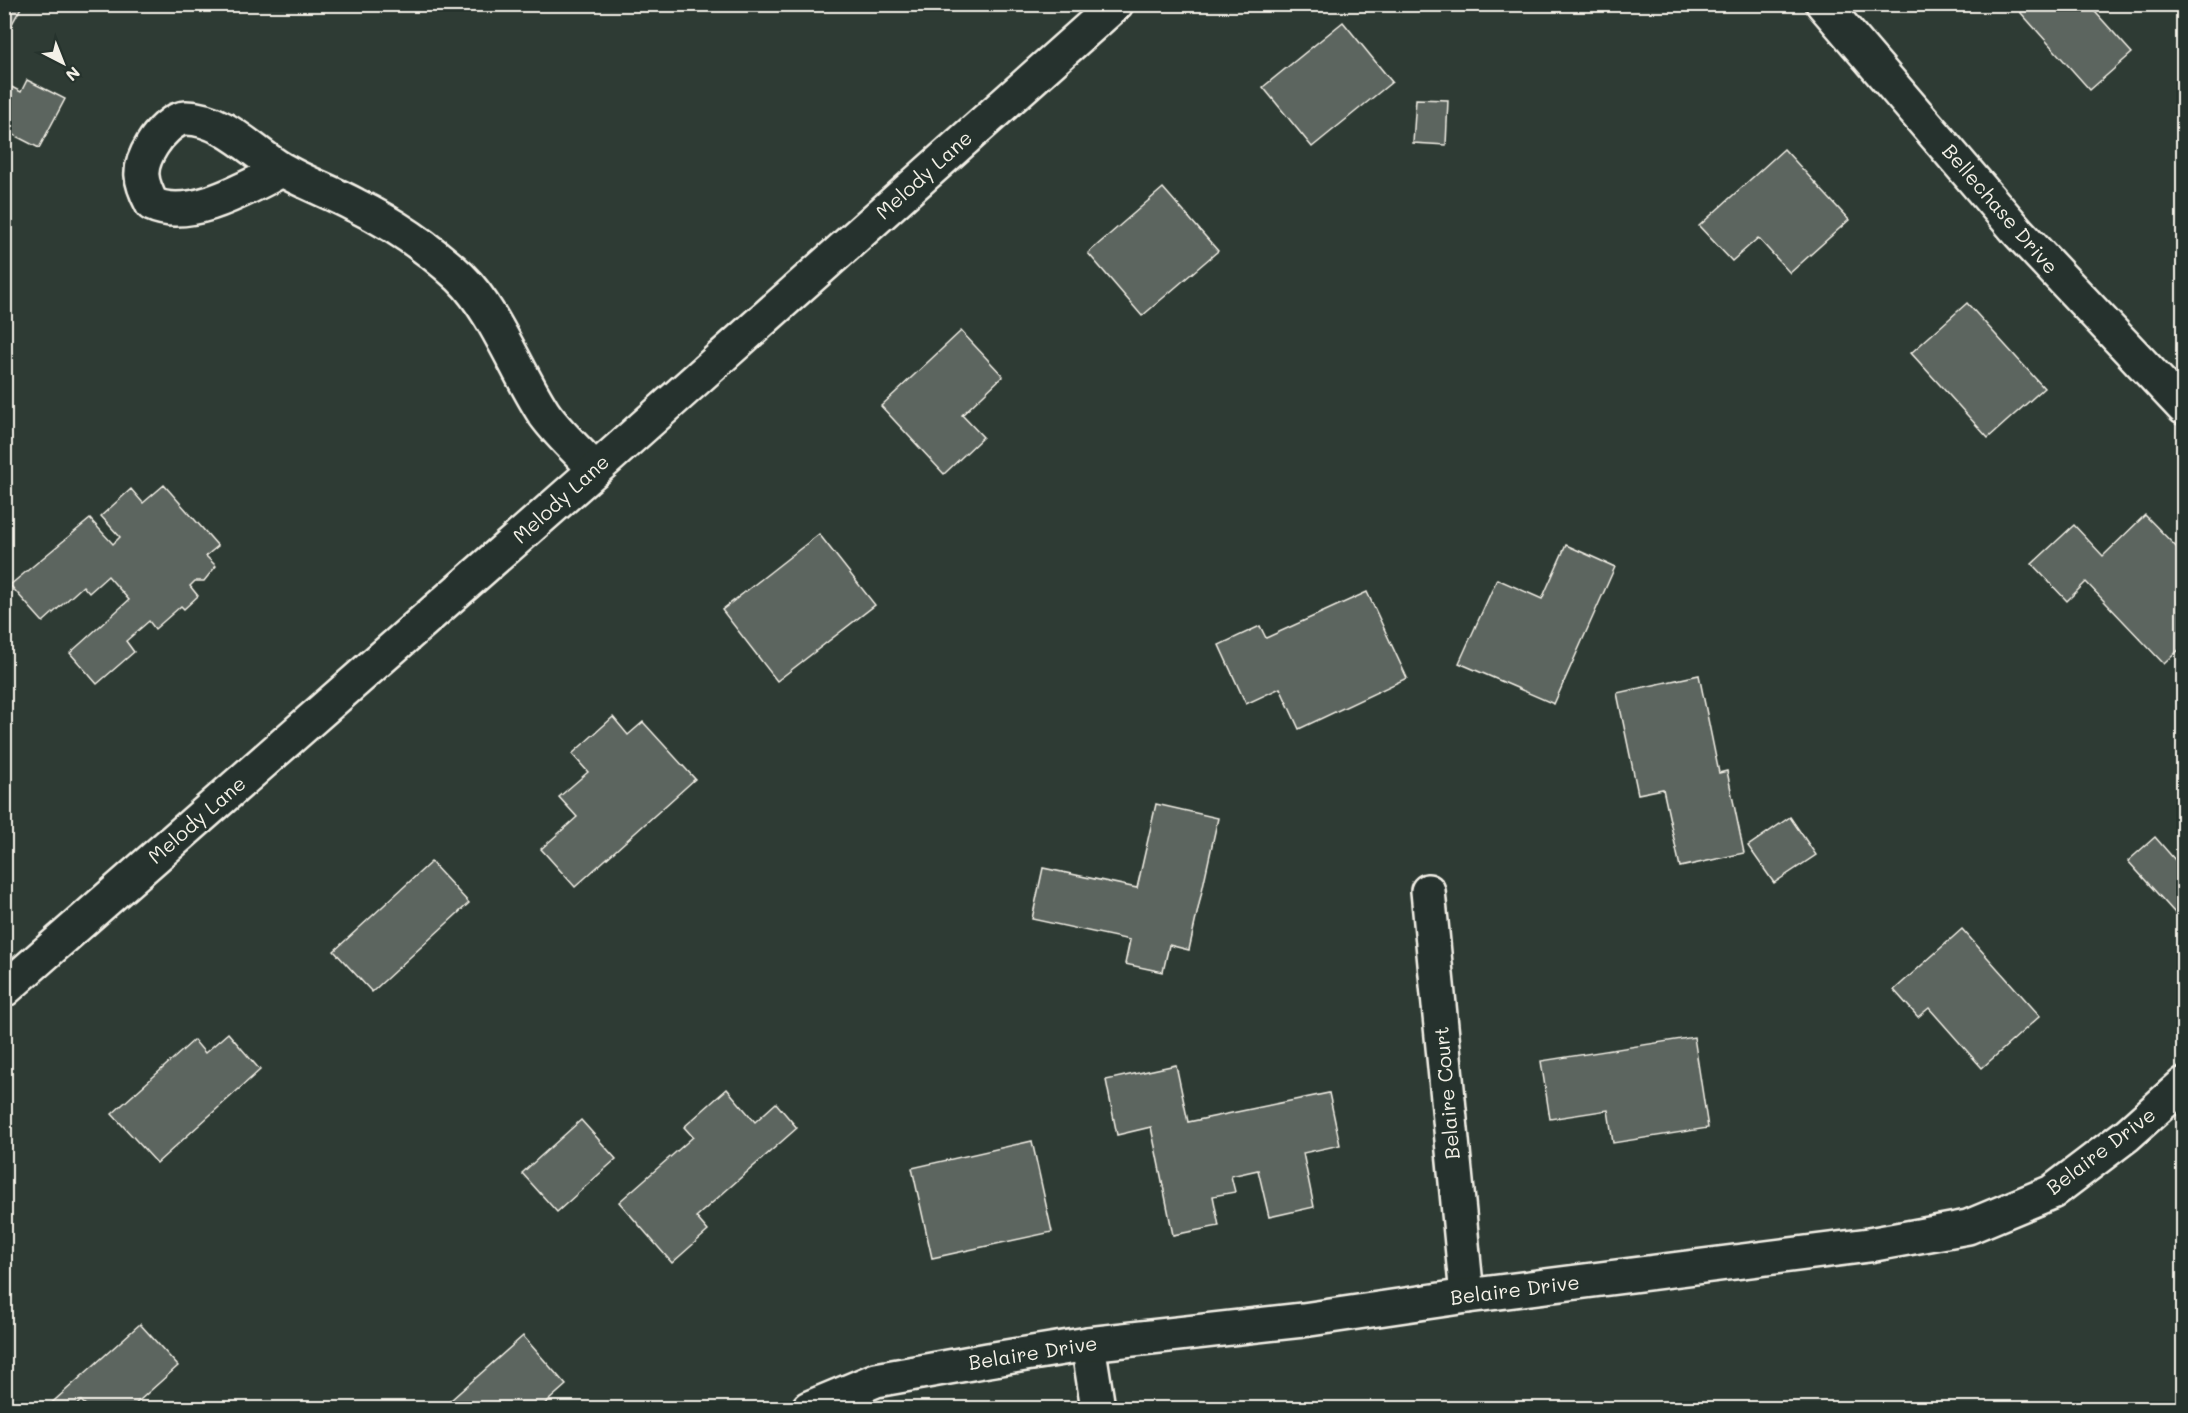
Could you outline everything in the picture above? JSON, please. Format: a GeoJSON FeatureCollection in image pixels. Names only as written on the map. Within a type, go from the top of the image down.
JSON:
{"type":"FeatureCollection","features":[{"type":"Feature","properties":{"kind":"street","name":"Melody Lane"},"geometry":{"type":"LineString","coordinates":[[4,990],[595,470],[1116,4]]}},
{"type":"Feature","properties":{"kind":"street","name":"Bellechase Drive"},"geometry":{"type":"LineString","coordinates":[[1823,4],[2019,233],[2184,408]]}},
{"type":"Feature","properties":{"kind":"street"},"geometry":{"type":"LineString","coordinates":[[282,170],[357,205],[398,229],[461,278],[488,313],[544,415],[595,470]]}},
{"type":"Feature","properties":{"kind":"street","name":"Belaire Court"},"geometry":{"type":"LineString","coordinates":[[1428,891],[1467,1296]]}},
{"type":"Feature","properties":{"kind":"street","name":"Belaire Drive"},"geometry":{"type":"LineString","coordinates":[[809,1408],[876,1380],[1088,1344],[1303,1320],[1467,1296],[1869,1245],[1968,1227],[2052,1192],[2127,1135],[2184,1084]]}},
{"type":"Feature","properties":{"kind":"street"},"geometry":{"type":"LineString","coordinates":[[1088,1344],[1098,1408]]}},
{"type":"Feature","properties":{"kind":"building"},"geometry":{"type":"Polygon","coordinates":[[[4,4],[23,4],[4,38],[4,4]]]}},
{"type":"Feature","properties":{"kind":"building"},"geometry":{"type":"Polygon","coordinates":[[[2013,4],[2088,4],[2132,53],[2090,90],[2013,4]]]}},
{"type":"Feature","properties":{"kind":"building"},"geometry":{"type":"Polygon","coordinates":[[[1343,22],[1392,82],[1312,147],[1263,87],[1343,22]]]}},
{"type":"Feature","properties":{"kind":"building"},"geometry":{"type":"Polygon","coordinates":[[[27,80],[65,99],[39,148],[4,130],[4,83],[21,92],[27,80]]]}},
{"type":"Feature","properties":{"kind":"building"},"geometry":{"type":"Polygon","coordinates":[[[1416,99],[1448,100],[1446,145],[1413,143],[1416,99]]]}},
{"type":"Feature","properties":{"kind":"building"},"geometry":{"type":"Polygon","coordinates":[[[1784,149],[1849,220],[1790,273],[1758,238],[1732,261],[1699,226],[1784,149]]]}},
{"type":"Feature","properties":{"kind":"building"},"geometry":{"type":"Polygon","coordinates":[[[1163,188],[1218,251],[1142,316],[1088,253],[1163,188]]]}},
{"type":"Feature","properties":{"kind":"building"},"geometry":{"type":"Polygon","coordinates":[[[1967,303],[2044,388],[1988,438],[1911,353],[1967,303]]]}},
{"type":"Feature","properties":{"kind":"building"},"geometry":{"type":"Polygon","coordinates":[[[961,331],[1003,376],[962,415],[983,437],[944,474],[881,406],[961,331]]]}},
{"type":"Feature","properties":{"kind":"building"},"geometry":{"type":"Polygon","coordinates":[[[164,485],[218,546],[206,556],[216,566],[204,581],[195,581],[190,586],[198,596],[184,609],[181,606],[155,629],[149,621],[126,641],[134,652],[97,684],[70,653],[129,600],[108,576],[89,593],[83,586],[43,622],[10,585],[90,519],[113,544],[120,537],[101,516],[131,489],[143,503],[164,485]]]}},
{"type":"Feature","properties":{"kind":"building"},"geometry":{"type":"Polygon","coordinates":[[[2145,515],[2184,555],[2184,645],[2164,664],[2086,582],[2067,601],[2032,564],[2074,525],[2103,556],[2145,515]]]}},
{"type":"Feature","properties":{"kind":"building"},"geometry":{"type":"Polygon","coordinates":[[[819,534],[875,605],[777,681],[722,610],[819,534]]]}},
{"type":"Feature","properties":{"kind":"building"},"geometry":{"type":"Polygon","coordinates":[[[1566,545],[1615,567],[1554,704],[1459,663],[1497,579],[1542,599],[1566,545]]]}},
{"type":"Feature","properties":{"kind":"building"},"geometry":{"type":"Polygon","coordinates":[[[1367,592],[1407,678],[1299,729],[1280,688],[1246,704],[1219,645],[1260,626],[1266,638],[1367,592]]]}},
{"type":"Feature","properties":{"kind":"building"},"geometry":{"type":"Polygon","coordinates":[[[1699,675],[1719,773],[1727,771],[1744,853],[1680,867],[1663,789],[1638,794],[1617,693],[1699,675]]]}},
{"type":"Feature","properties":{"kind":"building"},"geometry":{"type":"Polygon","coordinates":[[[613,717],[628,735],[643,722],[695,779],[575,887],[541,849],[577,817],[559,797],[588,772],[572,754],[613,717]]]}},
{"type":"Feature","properties":{"kind":"building"},"geometry":{"type":"Polygon","coordinates":[[[1156,804],[1218,818],[1189,950],[1169,945],[1163,972],[1125,964],[1130,940],[1032,919],[1043,868],[1137,888],[1156,804]]]}},
{"type":"Feature","properties":{"kind":"building"},"geometry":{"type":"Polygon","coordinates":[[[1790,817],[1816,855],[1774,883],[1748,846],[1790,817]]]}},
{"type":"Feature","properties":{"kind":"building"},"geometry":{"type":"Polygon","coordinates":[[[2155,837],[2175,860],[2184,852],[2184,923],[2128,861],[2155,837]]]}},
{"type":"Feature","properties":{"kind":"building"},"geometry":{"type":"Polygon","coordinates":[[[431,862],[469,903],[372,992],[334,951],[431,862]]]}},
{"type":"Feature","properties":{"kind":"building"},"geometry":{"type":"Polygon","coordinates":[[[1962,929],[2040,1016],[1982,1068],[1929,1008],[1918,1017],[1894,990],[1962,929]]]}},
{"type":"Feature","properties":{"kind":"building"},"geometry":{"type":"Polygon","coordinates":[[[228,1033],[260,1070],[157,1163],[112,1114],[194,1040],[205,1053],[228,1033]]]}},
{"type":"Feature","properties":{"kind":"building"},"geometry":{"type":"Polygon","coordinates":[[[1694,1037],[1708,1128],[1613,1143],[1608,1110],[1550,1119],[1541,1061],[1694,1037]]]}},
{"type":"Feature","properties":{"kind":"building"},"geometry":{"type":"Polygon","coordinates":[[[1176,1065],[1188,1122],[1329,1093],[1340,1145],[1303,1153],[1314,1207],[1269,1217],[1258,1170],[1231,1176],[1235,1192],[1213,1196],[1219,1226],[1173,1235],[1151,1127],[1117,1135],[1106,1080],[1176,1065]]]}},
{"type":"Feature","properties":{"kind":"building"},"geometry":{"type":"Polygon","coordinates":[[[727,1089],[755,1122],[776,1103],[797,1128],[696,1217],[708,1231],[672,1263],[619,1202],[693,1137],[684,1127],[727,1089]]]}},
{"type":"Feature","properties":{"kind":"building"},"geometry":{"type":"Polygon","coordinates":[[[581,1120],[616,1159],[557,1212],[522,1173],[581,1120]]]}},
{"type":"Feature","properties":{"kind":"building"},"geometry":{"type":"Polygon","coordinates":[[[1032,1141],[1052,1232],[932,1258],[912,1168],[1032,1141]]]}},
{"type":"Feature","properties":{"kind":"building"},"geometry":{"type":"Polygon","coordinates":[[[140,1324],[178,1366],[131,1408],[89,1408],[81,1401],[73,1408],[46,1408],[140,1324]]]}},
{"type":"Feature","properties":{"kind":"building"},"geometry":{"type":"Polygon","coordinates":[[[523,1336],[566,1385],[540,1408],[442,1408],[523,1336]]]}}]}
